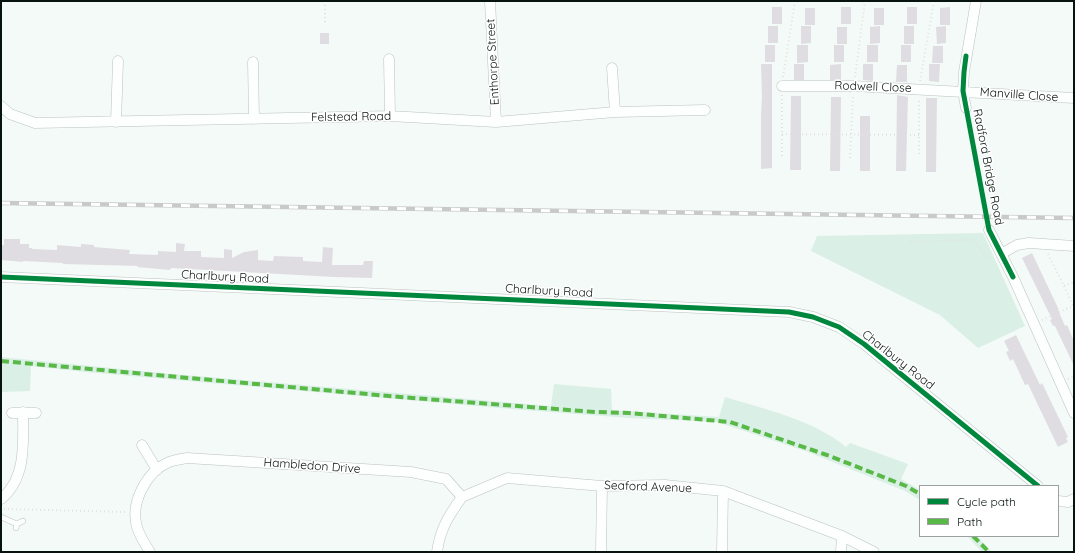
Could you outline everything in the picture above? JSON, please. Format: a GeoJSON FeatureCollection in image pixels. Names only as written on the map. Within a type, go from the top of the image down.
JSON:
{"type":"FeatureCollection","features":[{"type":"Feature","properties":{"kind":"street","name":"Enthorpe Street"},"geometry":{"type":"LineString","coordinates":[[490,1],[496,122]]}},
{"type":"Feature","properties":{"kind":"street","name":"Radford Bridge Road"},"geometry":{"type":"LineString","coordinates":[[966,108],[963,91],[964,72],[976,1]]}},
{"type":"Feature","properties":{"kind":"street"},"geometry":{"type":"LineString","coordinates":[[389,59],[390,116]]}},
{"type":"Feature","properties":{"kind":"street"},"geometry":{"type":"LineString","coordinates":[[116,122],[118,62]]}},
{"type":"Feature","properties":{"kind":"street"},"geometry":{"type":"LineString","coordinates":[[253,62],[254,119]]}},
{"type":"Feature","properties":{"kind":"street"},"geometry":{"type":"LineString","coordinates":[[612,68],[615,112]]}},
{"type":"Feature","properties":{"kind":"street","name":"Rodwell Close"},"geometry":{"type":"LineString","coordinates":[[782,86],[853,86],[963,91]]}},
{"type":"Feature","properties":{"kind":"street","name":"Manville Close"},"geometry":{"type":"LineString","coordinates":[[963,91],[1074,98]]}},
{"type":"Feature","properties":{"kind":"street","name":"Felstead Road"},"geometry":{"type":"LineString","coordinates":[[1,106],[10,114],[35,123],[390,116],[496,122],[615,112],[705,110]]}},
{"type":"Feature","properties":{"kind":"street","name":"Radford Bridge Road"},"geometry":{"type":"LineString","coordinates":[[989,230],[1013,277],[1074,413]]}},
{"type":"Feature","properties":{"kind":"street"},"geometry":{"type":"LineString","coordinates":[[1001,254],[1017,245],[1029,242],[1074,246]]}},
{"type":"Feature","properties":{"kind":"street","name":"Charlbury Road"},"geometry":{"type":"LineString","coordinates":[[1,277],[789,312],[814,317],[839,327],[864,344],[1037,485]]}},
{"type":"Feature","properties":{"kind":"street"},"geometry":{"type":"LineString","coordinates":[[1,499],[8,493],[20,470],[23,442],[23,412]]}},
{"type":"Feature","properties":{"kind":"street"},"geometry":{"type":"LineString","coordinates":[[12,413],[36,413]]}},
{"type":"Feature","properties":{"kind":"street"},"geometry":{"type":"LineString","coordinates":[[142,446],[157,470]]}},
{"type":"Feature","properties":{"kind":"street","name":"Hambledon Drive"},"geometry":{"type":"LineString","coordinates":[[135,512],[139,496],[145,484],[157,470],[168,463],[187,458],[411,472],[446,479],[462,496]]}},
{"type":"Feature","properties":{"kind":"street","name":"Seaford Avenue"},"geometry":{"type":"LineString","coordinates":[[462,496],[507,478],[602,486],[665,485],[723,491],[842,536],[874,552]]}},
{"type":"Feature","properties":{"kind":"street"},"geometry":{"type":"LineString","coordinates":[[601,552],[602,486]]}},
{"type":"Feature","properties":{"kind":"street"},"geometry":{"type":"LineString","coordinates":[[722,552],[723,491]]}},
{"type":"Feature","properties":{"kind":"street"},"geometry":{"type":"LineString","coordinates":[[437,552],[439,537],[451,512],[462,496]]}},
{"type":"Feature","properties":{"kind":"street"},"geometry":{"type":"LineString","coordinates":[[1059,501],[1068,502],[1074,499]]}},
{"type":"Feature","properties":{"kind":"street"},"geometry":{"type":"LineString","coordinates":[[135,512],[137,526],[141,537],[150,552]]}},
{"type":"Feature","properties":{"kind":"street"},"geometry":{"type":"LineString","coordinates":[[841,552],[842,536]]}},
{"type":"Feature","properties":{"kind":"lane"},"geometry":{"type":"LineString","coordinates":[[1,517],[16,526],[23,521]]}},
{"type":"Feature","properties":{"kind":"path"},"geometry":{"type":"LineString","coordinates":[[324,1],[325,25]]}},
{"type":"Feature","properties":{"kind":"path"},"geometry":{"type":"LineString","coordinates":[[918,154],[919,89],[934,1]]}},
{"type":"Feature","properties":{"kind":"path"},"geometry":{"type":"LineString","coordinates":[[782,134],[919,135]]}},
{"type":"Feature","properties":{"kind":"path"},"geometry":{"type":"LineString","coordinates":[[910,242],[973,240],[987,258],[1001,254]]}},
{"type":"Feature","properties":{"kind":"path"},"geometry":{"type":"LineString","coordinates":[[1043,244],[1074,306],[1058,312]]}},
{"type":"Feature","properties":{"kind":"path"},"geometry":{"type":"LineString","coordinates":[[1064,286],[1074,282]]}},
{"type":"Feature","properties":{"kind":"path"},"geometry":{"type":"LineString","coordinates":[[1,509],[135,512]]}},
{"type":"Feature","properties":{"kind":"green space"},"geometry":{"type":"Polygon","coordinates":[[[983,233],[1025,326],[978,348],[940,315],[811,251],[817,236],[983,233]]]}},
{"type":"Feature","properties":{"kind":"green space"},"geometry":{"type":"Polygon","coordinates":[[[1,357],[161,373],[551,406],[554,384],[611,389],[612,410],[719,417],[725,397],[804,422],[819,429],[846,447],[850,443],[908,464],[901,479],[919,489],[919,499],[905,491],[808,452],[717,422],[630,418],[511,409],[31,366],[30,391],[1,392],[1,357]]]}},
{"type":"Feature","properties":{"kind":"green space"},"geometry":{"type":"Polygon","coordinates":[[[968,537],[978,537],[992,552],[982,552],[968,537]]]}},
{"type":"Feature","properties":{"kind":"building"},"geometry":{"type":"Polygon","coordinates":[[[772,7],[782,7],[782,24],[772,24],[772,7]]]}},
{"type":"Feature","properties":{"kind":"building"},"geometry":{"type":"Polygon","coordinates":[[[841,7],[851,7],[851,24],[841,24],[841,7]]]}},
{"type":"Feature","properties":{"kind":"building"},"geometry":{"type":"Polygon","coordinates":[[[907,7],[917,7],[917,24],[907,24],[907,7]]]}},
{"type":"Feature","properties":{"kind":"building"},"geometry":{"type":"Polygon","coordinates":[[[950,7],[950,25],[940,25],[940,8],[950,7]]]}},
{"type":"Feature","properties":{"kind":"building"},"geometry":{"type":"Polygon","coordinates":[[[805,8],[815,8],[815,25],[805,25],[805,8]]]}},
{"type":"Feature","properties":{"kind":"building"},"geometry":{"type":"Polygon","coordinates":[[[874,8],[884,8],[884,25],[874,25],[874,8]]]}},
{"type":"Feature","properties":{"kind":"building"},"geometry":{"type":"Polygon","coordinates":[[[768,26],[778,26],[778,43],[768,43],[768,26]]]}},
{"type":"Feature","properties":{"kind":"building"},"geometry":{"type":"Polygon","coordinates":[[[801,26],[811,26],[811,43],[801,44],[801,26]]]}},
{"type":"Feature","properties":{"kind":"building"},"geometry":{"type":"Polygon","coordinates":[[[880,26],[880,43],[870,44],[870,27],[880,26]]]}},
{"type":"Feature","properties":{"kind":"building"},"geometry":{"type":"Polygon","coordinates":[[[904,26],[914,26],[914,44],[904,44],[904,26]]]}},
{"type":"Feature","properties":{"kind":"building"},"geometry":{"type":"Polygon","coordinates":[[[946,26],[946,43],[937,44],[936,27],[946,26]]]}},
{"type":"Feature","properties":{"kind":"building"},"geometry":{"type":"Polygon","coordinates":[[[837,27],[847,27],[847,44],[837,44],[837,27]]]}},
{"type":"Feature","properties":{"kind":"building"},"geometry":{"type":"Polygon","coordinates":[[[320,33],[329,33],[329,44],[320,44],[320,33]]]}},
{"type":"Feature","properties":{"kind":"building"},"geometry":{"type":"Polygon","coordinates":[[[765,45],[775,45],[775,62],[765,62],[765,45]]]}},
{"type":"Feature","properties":{"kind":"building"},"geometry":{"type":"Polygon","coordinates":[[[797,45],[808,45],[808,62],[797,63],[797,45]]]}},
{"type":"Feature","properties":{"kind":"building"},"geometry":{"type":"Polygon","coordinates":[[[834,45],[844,45],[844,62],[834,62],[834,45]]]}},
{"type":"Feature","properties":{"kind":"building"},"geometry":{"type":"Polygon","coordinates":[[[867,45],[878,45],[878,62],[867,62],[867,45]]]}},
{"type":"Feature","properties":{"kind":"building"},"geometry":{"type":"Polygon","coordinates":[[[901,45],[911,45],[911,62],[901,62],[901,45]]]}},
{"type":"Feature","properties":{"kind":"building"},"geometry":{"type":"Polygon","coordinates":[[[933,46],[943,46],[943,63],[932,63],[933,46]]]}},
{"type":"Feature","properties":{"kind":"building"},"geometry":{"type":"Polygon","coordinates":[[[761,64],[772,64],[772,168],[761,169],[762,97],[761,64]]]}},
{"type":"Feature","properties":{"kind":"building"},"geometry":{"type":"Polygon","coordinates":[[[794,64],[804,64],[804,80],[794,80],[794,64]]]}},
{"type":"Feature","properties":{"kind":"building"},"geometry":{"type":"Polygon","coordinates":[[[841,64],[841,80],[830,80],[830,65],[841,64]]]}},
{"type":"Feature","properties":{"kind":"building"},"geometry":{"type":"Polygon","coordinates":[[[863,64],[873,64],[873,81],[863,80],[863,64]]]}},
{"type":"Feature","properties":{"kind":"building"},"geometry":{"type":"Polygon","coordinates":[[[929,64],[940,64],[939,82],[929,81],[929,64]]]}},
{"type":"Feature","properties":{"kind":"building"},"geometry":{"type":"Polygon","coordinates":[[[897,65],[907,65],[907,82],[896,82],[897,65]]]}},
{"type":"Feature","properties":{"kind":"building"},"geometry":{"type":"Polygon","coordinates":[[[897,95],[908,97],[906,171],[896,171],[897,95]]]}},
{"type":"Feature","properties":{"kind":"building"},"geometry":{"type":"Polygon","coordinates":[[[791,96],[801,96],[801,170],[790,170],[791,96]]]}},
{"type":"Feature","properties":{"kind":"building"},"geometry":{"type":"Polygon","coordinates":[[[831,97],[841,97],[840,171],[830,171],[831,97]]]}},
{"type":"Feature","properties":{"kind":"building"},"geometry":{"type":"Polygon","coordinates":[[[926,98],[937,98],[936,172],[926,172],[926,98]]]}},
{"type":"Feature","properties":{"kind":"building"},"geometry":{"type":"Polygon","coordinates":[[[860,116],[870,116],[870,171],[860,171],[860,116]]]}},
{"type":"Feature","properties":{"kind":"building"},"geometry":{"type":"Polygon","coordinates":[[[4,239],[20,239],[20,244],[29,244],[29,248],[32,249],[57,250],[57,245],[81,247],[81,244],[94,245],[94,247],[130,250],[129,254],[158,255],[158,251],[176,252],[176,243],[185,244],[184,251],[201,251],[201,257],[224,258],[224,249],[232,250],[232,258],[244,252],[258,250],[258,260],[273,261],[274,256],[303,257],[303,261],[322,262],[323,247],[333,248],[332,265],[363,265],[364,261],[373,261],[372,278],[171,268],[170,270],[137,267],[138,266],[63,264],[1,260],[1,245],[4,245],[4,239]]]}},
{"type":"Feature","properties":{"kind":"building"},"geometry":{"type":"Polygon","coordinates":[[[1032,253],[1065,326],[1067,325],[1074,341],[1074,366],[1055,326],[1053,326],[1050,320],[1052,319],[1022,258],[1032,253]]]}},
{"type":"Feature","properties":{"kind":"building"},"geometry":{"type":"Polygon","coordinates":[[[1016,335],[1040,385],[1042,383],[1068,437],[1066,438],[1068,442],[1058,447],[1028,384],[1025,385],[1013,359],[1010,361],[1006,352],[1009,351],[1004,341],[1016,335]]]}},
{"type":"Feature","properties":{"kind":"railway"},"geometry":{"type":"LineString","coordinates":[[1,203],[1074,218]]}},
{"type":"Feature","properties":{"kind":"marked path"},"geometry":{"type":"LineString","coordinates":[[1,361],[400,397],[595,412],[629,413],[730,422],[827,455],[906,486],[919,493]]}},
{"type":"Feature","properties":{"kind":"marked path"},"geometry":{"type":"LineString","coordinates":[[974,537],[989,552]]}},
{"type":"Feature","properties":{"kind":"cycle path"},"geometry":{"type":"LineString","coordinates":[[966,56],[963,91],[989,230],[1013,277]]}},
{"type":"Feature","properties":{"kind":"cycle path"},"geometry":{"type":"LineString","coordinates":[[1,277],[789,312],[813,317],[839,327],[864,344],[1037,485]]}}]}
